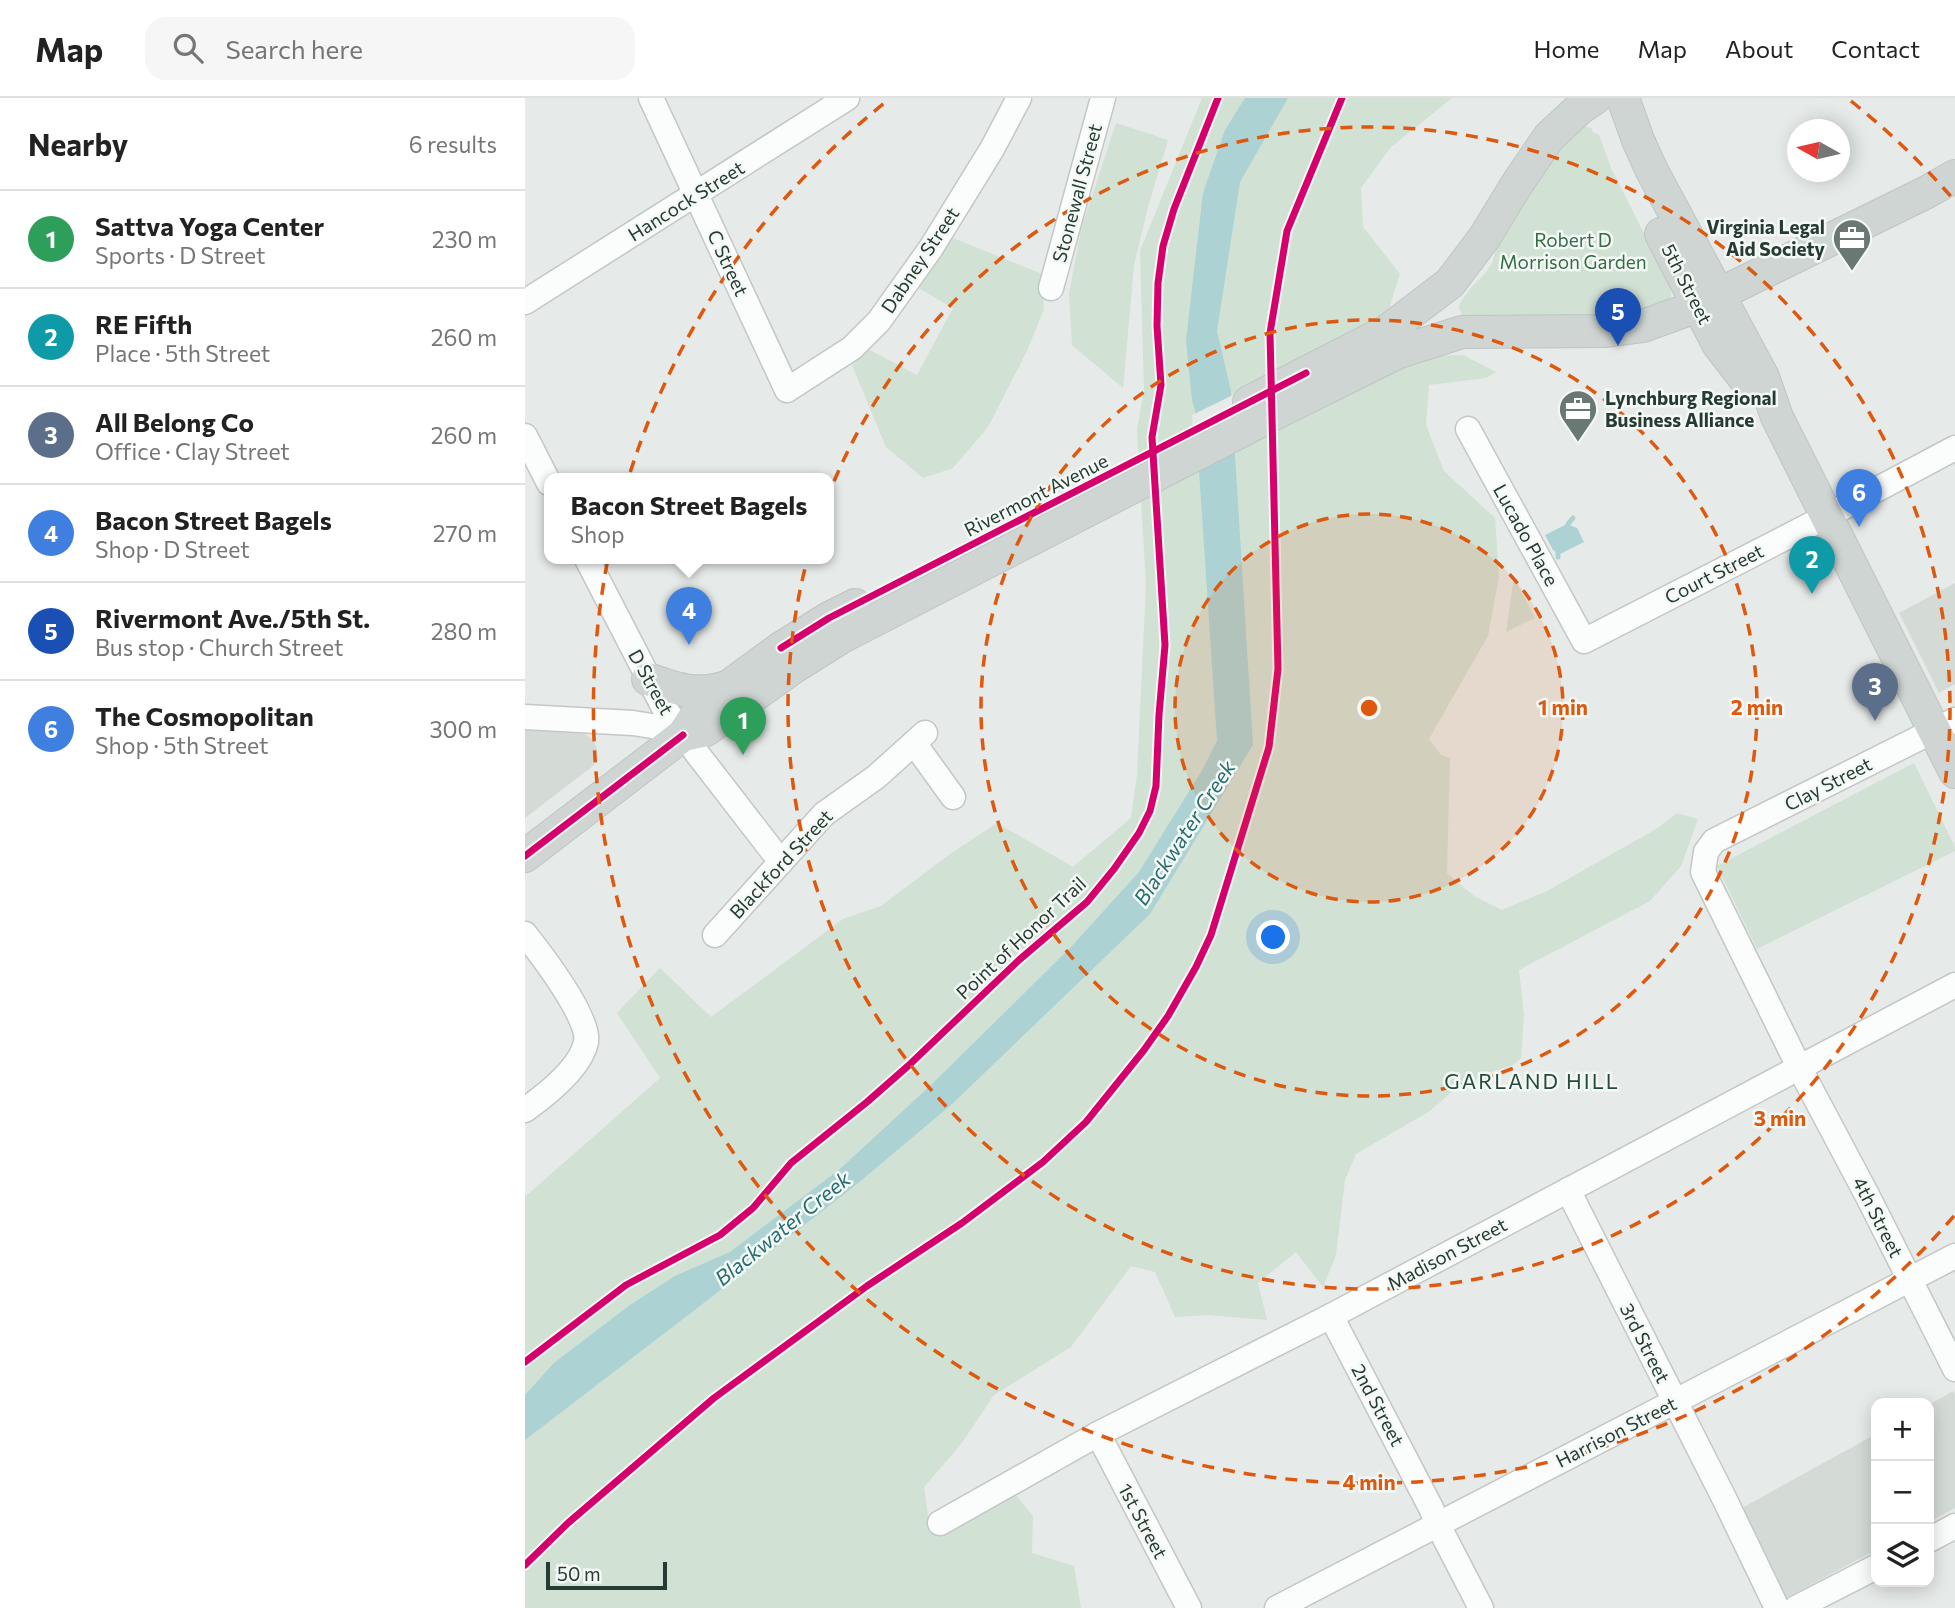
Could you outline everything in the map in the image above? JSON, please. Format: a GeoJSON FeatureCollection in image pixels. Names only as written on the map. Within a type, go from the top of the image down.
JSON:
{"type":"FeatureCollection","features":[{"type":"Feature","properties":{"kind":"main road"},"geometry":{"type":"LineString","coordinates":[[1462,332],[1451,319],[1450,312],[1453,300],[1464,288],[1476,265],[1485,239],[1517,184],[1549,138],[1579,109],[1595,98]]}},
{"type":"Feature","properties":{"kind":"main road","name":"5th Street"},"geometry":{"type":"LineString","coordinates":[[1604,98],[1612,127],[1633,179],[1707,299]]}},
{"type":"Feature","properties":{"kind":"main road","name":"5th Street"},"geometry":{"type":"LineString","coordinates":[[1623,98],[1638,140],[1707,299],[1718,344],[1777,417],[1826,516],[1945,725],[1955,772]]}},
{"type":"Feature","properties":{"kind":"main road","name":"Rivermont Avenue"},"geometry":{"type":"LineString","coordinates":[[1393,342],[1462,332],[1606,331],[1643,326],[1672,317],[1955,176]]}},
{"type":"Feature","properties":{"kind":"main road","name":"Rivermont Avenue"},"geometry":{"type":"LineString","coordinates":[[525,856],[683,735],[700,709],[729,686],[787,657],[852,631],[1278,412],[1393,342],[1450,283],[1485,239]]}},
{"type":"Feature","properties":{"kind":"main road","name":"Rivermont Avenue"},"geometry":{"type":"LineString","coordinates":[[683,735],[706,730],[787,657]]}},
{"type":"Feature","properties":{"kind":"main road"},"geometry":{"type":"LineString","coordinates":[[648,679],[679,691],[701,693],[729,686]]}},
{"type":"Feature","properties":{"kind":"street","name":"C Street"},"geometry":{"type":"LineString","coordinates":[[650,98],[787,390]]}},
{"type":"Feature","properties":{"kind":"street","name":"Hancock Street"},"geometry":{"type":"LineString","coordinates":[[525,302],[847,98]]}},
{"type":"Feature","properties":{"kind":"street","name":"Dabney Street"},"geometry":{"type":"LineString","coordinates":[[787,390],[852,348],[879,321],[932,248],[992,149],[1019,98]]}},
{"type":"Feature","properties":{"kind":"street","name":"Stonewall Street"},"geometry":{"type":"LineString","coordinates":[[1051,288],[1103,98]]}},
{"type":"Feature","properties":{"kind":"street","name":"Lucado Place"},"geometry":{"type":"LineString","coordinates":[[1468,429],[1584,640]]}},
{"type":"Feature","properties":{"kind":"street"},"geometry":{"type":"LineString","coordinates":[[525,436],[544,474]]}},
{"type":"Feature","properties":{"kind":"street","name":"Court Street"},"geometry":{"type":"LineString","coordinates":[[1584,640],[1955,449]]}},
{"type":"Feature","properties":{"kind":"street","name":"D Street"},"geometry":{"type":"LineString","coordinates":[[590,564],[658,699],[781,862]]}},
{"type":"Feature","properties":{"kind":"street"},"geometry":{"type":"LineString","coordinates":[[525,717],[633,723],[683,735]]}},
{"type":"Feature","properties":{"kind":"street","name":"Clay Street"},"geometry":{"type":"LineString","coordinates":[[1800,1067],[1703,872],[1706,852],[1714,841],[1945,725]]}},
{"type":"Feature","properties":{"kind":"street","name":"Blackford Street"},"geometry":{"type":"LineString","coordinates":[[715,935],[824,814],[883,771],[920,738],[953,797]]}},
{"type":"Feature","properties":{"kind":"street"},"geometry":{"type":"LineString","coordinates":[[525,934],[559,980],[579,1014],[587,1039],[580,1061],[525,1110]]}},
{"type":"Feature","properties":{"kind":"street","name":"Madison Street"},"geometry":{"type":"LineString","coordinates":[[940,1523],[1098,1434],[1331,1316],[1955,985]]}},
{"type":"Feature","properties":{"kind":"street","name":"4th Street"},"geometry":{"type":"LineString","coordinates":[[1800,1067],[1955,1369]]}},
{"type":"Feature","properties":{"kind":"street","name":"3rd Street"},"geometry":{"type":"LineString","coordinates":[[1568,1190],[1777,1608]]}},
{"type":"Feature","properties":{"kind":"street","name":"Harrison Street"},"geometry":{"type":"LineString","coordinates":[[1277,1608],[1955,1256]]}},
{"type":"Feature","properties":{"kind":"street","name":"2nd Street"},"geometry":{"type":"LineString","coordinates":[[1331,1316],[1481,1608]]}},
{"type":"Feature","properties":{"kind":"street","name":"1st Street"},"geometry":{"type":"LineString","coordinates":[[1098,1434],[1189,1608]]}},
{"type":"Feature","properties":{"kind":"street"},"geometry":{"type":"LineString","coordinates":[[1934,1536],[1955,1526]]}},
{"type":"Feature","properties":{"kind":"street"},"geometry":{"type":"LineString","coordinates":[[1796,1608],[1871,1570]]}},
{"type":"Feature","properties":{"kind":"shaded area"},"geometry":{"type":"Polygon","coordinates":[[[1955,583],[1955,684],[1939,693],[1899,613],[1955,583]]]}},
{"type":"Feature","properties":{"kind":"shaded area"},"geometry":{"type":"Polygon","coordinates":[[[525,729],[585,734],[593,740],[597,755],[594,765],[525,818],[525,729]]]}},
{"type":"Feature","properties":{"kind":"shaded area"},"geometry":{"type":"Polygon","coordinates":[[[1953,1391],[1955,1395],[1955,1508],[1934,1519],[1934,1461],[1934,1402],[1953,1391]]]}},
{"type":"Feature","properties":{"kind":"shaded area"},"geometry":{"type":"Polygon","coordinates":[[[1871,1437],[1871,1553],[1786,1598],[1742,1508],[1871,1437]]]}},
{"type":"Feature","properties":{"kind":"green space"},"geometry":{"type":"Polygon","coordinates":[[[1202,98],[1452,98],[1390,148],[1361,188],[1363,227],[1400,274],[1387,315],[1424,356],[1463,355],[1496,372],[1486,378],[1429,385],[1426,425],[1444,471],[1495,518],[1499,577],[1488,636],[1429,739],[1441,755],[1450,758],[1447,873],[1474,896],[1502,910],[1547,891],[1656,829],[1677,813],[1698,819],[1681,866],[1650,901],[1519,970],[1524,1015],[1521,1058],[1513,1065],[1491,1072],[1454,1090],[1430,1111],[1356,1154],[1345,1180],[1336,1255],[1323,1287],[1296,1252],[1258,1283],[1267,1320],[1207,1315],[1175,1317],[1155,1272],[1131,1266],[1071,1347],[994,1395],[961,1444],[924,1487],[929,1523],[1014,1493],[1033,1516],[1032,1553],[1074,1566],[1081,1608],[525,1608],[525,1197],[660,1078],[617,1013],[660,968],[711,1017],[843,919],[881,906],[950,854],[997,823],[1073,867],[1131,818],[1137,775],[1146,585],[1137,430],[1144,390],[1140,251],[1202,98]]]}},
{"type":"Feature","properties":{"kind":"green space","name":"Robert D Morrison Garden"},"geometry":{"type":"Polygon","coordinates":[[[1584,121],[1585,127],[1591,128],[1599,135],[1611,168],[1671,287],[1671,297],[1649,315],[1466,319],[1459,308],[1460,303],[1493,261],[1497,244],[1532,179],[1584,121]]]}},
{"type":"Feature","properties":{"kind":"green space"},"geometry":{"type":"Polygon","coordinates":[[[1116,123],[1168,140],[1134,265],[1123,388],[1072,345],[1069,294],[1081,230],[1116,123]]]}},
{"type":"Feature","properties":{"kind":"green space"},"geometry":{"type":"Polygon","coordinates":[[[948,236],[1042,274],[1044,309],[1027,351],[988,427],[953,468],[923,478],[886,447],[852,365],[868,349],[917,375],[953,308],[915,286],[948,236]]]}},
{"type":"Feature","properties":{"kind":"green space"},"geometry":{"type":"Polygon","coordinates":[[[1514,577],[1535,618],[1506,632],[1514,577]]]}},
{"type":"Feature","properties":{"kind":"green space"},"geometry":{"type":"Polygon","coordinates":[[[1914,763],[1955,851],[1757,949],[1717,866],[1914,763]]]}},
{"type":"Feature","properties":{"kind":"water","name":"Blackwater Creek"},"geometry":{"type":"Polygon","coordinates":[[[1245,98],[1288,98],[1240,182],[1217,331],[1231,391],[1253,745],[1150,914],[952,1104],[857,1184],[525,1440],[525,1395],[554,1363],[630,1305],[675,1276],[730,1252],[840,1169],[931,1085],[1071,947],[1139,872],[1201,772],[1217,741],[1195,410],[1186,340],[1203,193],[1225,130],[1245,98]]]}},
{"type":"Feature","properties":{"kind":"water"},"geometry":{"type":"Polygon","coordinates":[[[1567,524],[1577,528],[1584,542],[1560,554],[1553,550],[1545,535],[1567,524]]]}},
{"type":"Feature","properties":{"kind":"pier"},"geometry":{"type":"Polygon","coordinates":[[[1235,394],[1238,448],[1196,469],[1192,415],[1235,394]]]}},
{"type":"Feature","properties":{"kind":"waterway"},"geometry":{"type":"LineString","coordinates":[[1568,524],[1573,518]]}},
{"type":"Feature","properties":{"kind":"waterway"},"geometry":{"type":"LineString","coordinates":[[1558,552],[1558,557]]}},
{"type":"Feature","properties":{"kind":"cycle path","name":"Point of Honor Trail"},"geometry":{"type":"LineString","coordinates":[[525,1362],[626,1285],[720,1235],[753,1208],[791,1163],[908,1066],[1019,960],[1087,902],[1139,833],[1150,811],[1156,786],[1165,645],[1152,437],[1161,385],[1157,326],[1158,283],[1163,246],[1174,209],[1218,98]]}},
{"type":"Feature","properties":{"kind":"cycle path"},"geometry":{"type":"LineString","coordinates":[[525,1565],[568,1523],[714,1398],[867,1286],[962,1223],[1043,1162],[1086,1122],[1144,1050],[1168,1016],[1196,967],[1211,935],[1269,747],[1278,669],[1270,333],[1287,231],[1342,98]]}},
{"type":"Feature","properties":{"kind":"cycle path"},"geometry":{"type":"LineString","coordinates":[[781,648],[829,618],[1306,373]]}},
{"type":"Feature","properties":{"kind":"cycle path"},"geometry":{"type":"LineString","coordinates":[[525,856],[683,735]]}},
{"type":"Feature","properties":{"kind":"place","name":"Virginia Legal Aid Society"},"geometry":{"type":"Point","coordinates":[1852,272]}},
{"type":"Feature","properties":{"kind":"place","name":"Rivermont Ave./5th St."},"geometry":{"type":"Point","coordinates":[1618,346]}},
{"type":"Feature","properties":{"kind":"place","name":"Lynchburg Regional Business Alliance"},"geometry":{"type":"Point","coordinates":[1578,443]}},
{"type":"Feature","properties":{"kind":"place","name":"The Cosmopolitan"},"geometry":{"type":"Point","coordinates":[1859,527]}},
{"type":"Feature","properties":{"kind":"place","name":"RE Fifth"},"geometry":{"type":"Point","coordinates":[1812,594]}},
{"type":"Feature","properties":{"kind":"place","name":"Bacon Street Bagels"},"geometry":{"type":"Point","coordinates":[689,645]}},
{"type":"Feature","properties":{"kind":"place","name":"All Belong Co"},"geometry":{"type":"Point","coordinates":[1875,721]}},
{"type":"Feature","properties":{"kind":"place","name":"Sattva Yoga Center"},"geometry":{"type":"Point","coordinates":[743,755]}},
{"type":"Feature","properties":{"kind":"district","name":"GARLAND HILL"},"geometry":{"type":"Point","coordinates":[1532,1082]}}]}
